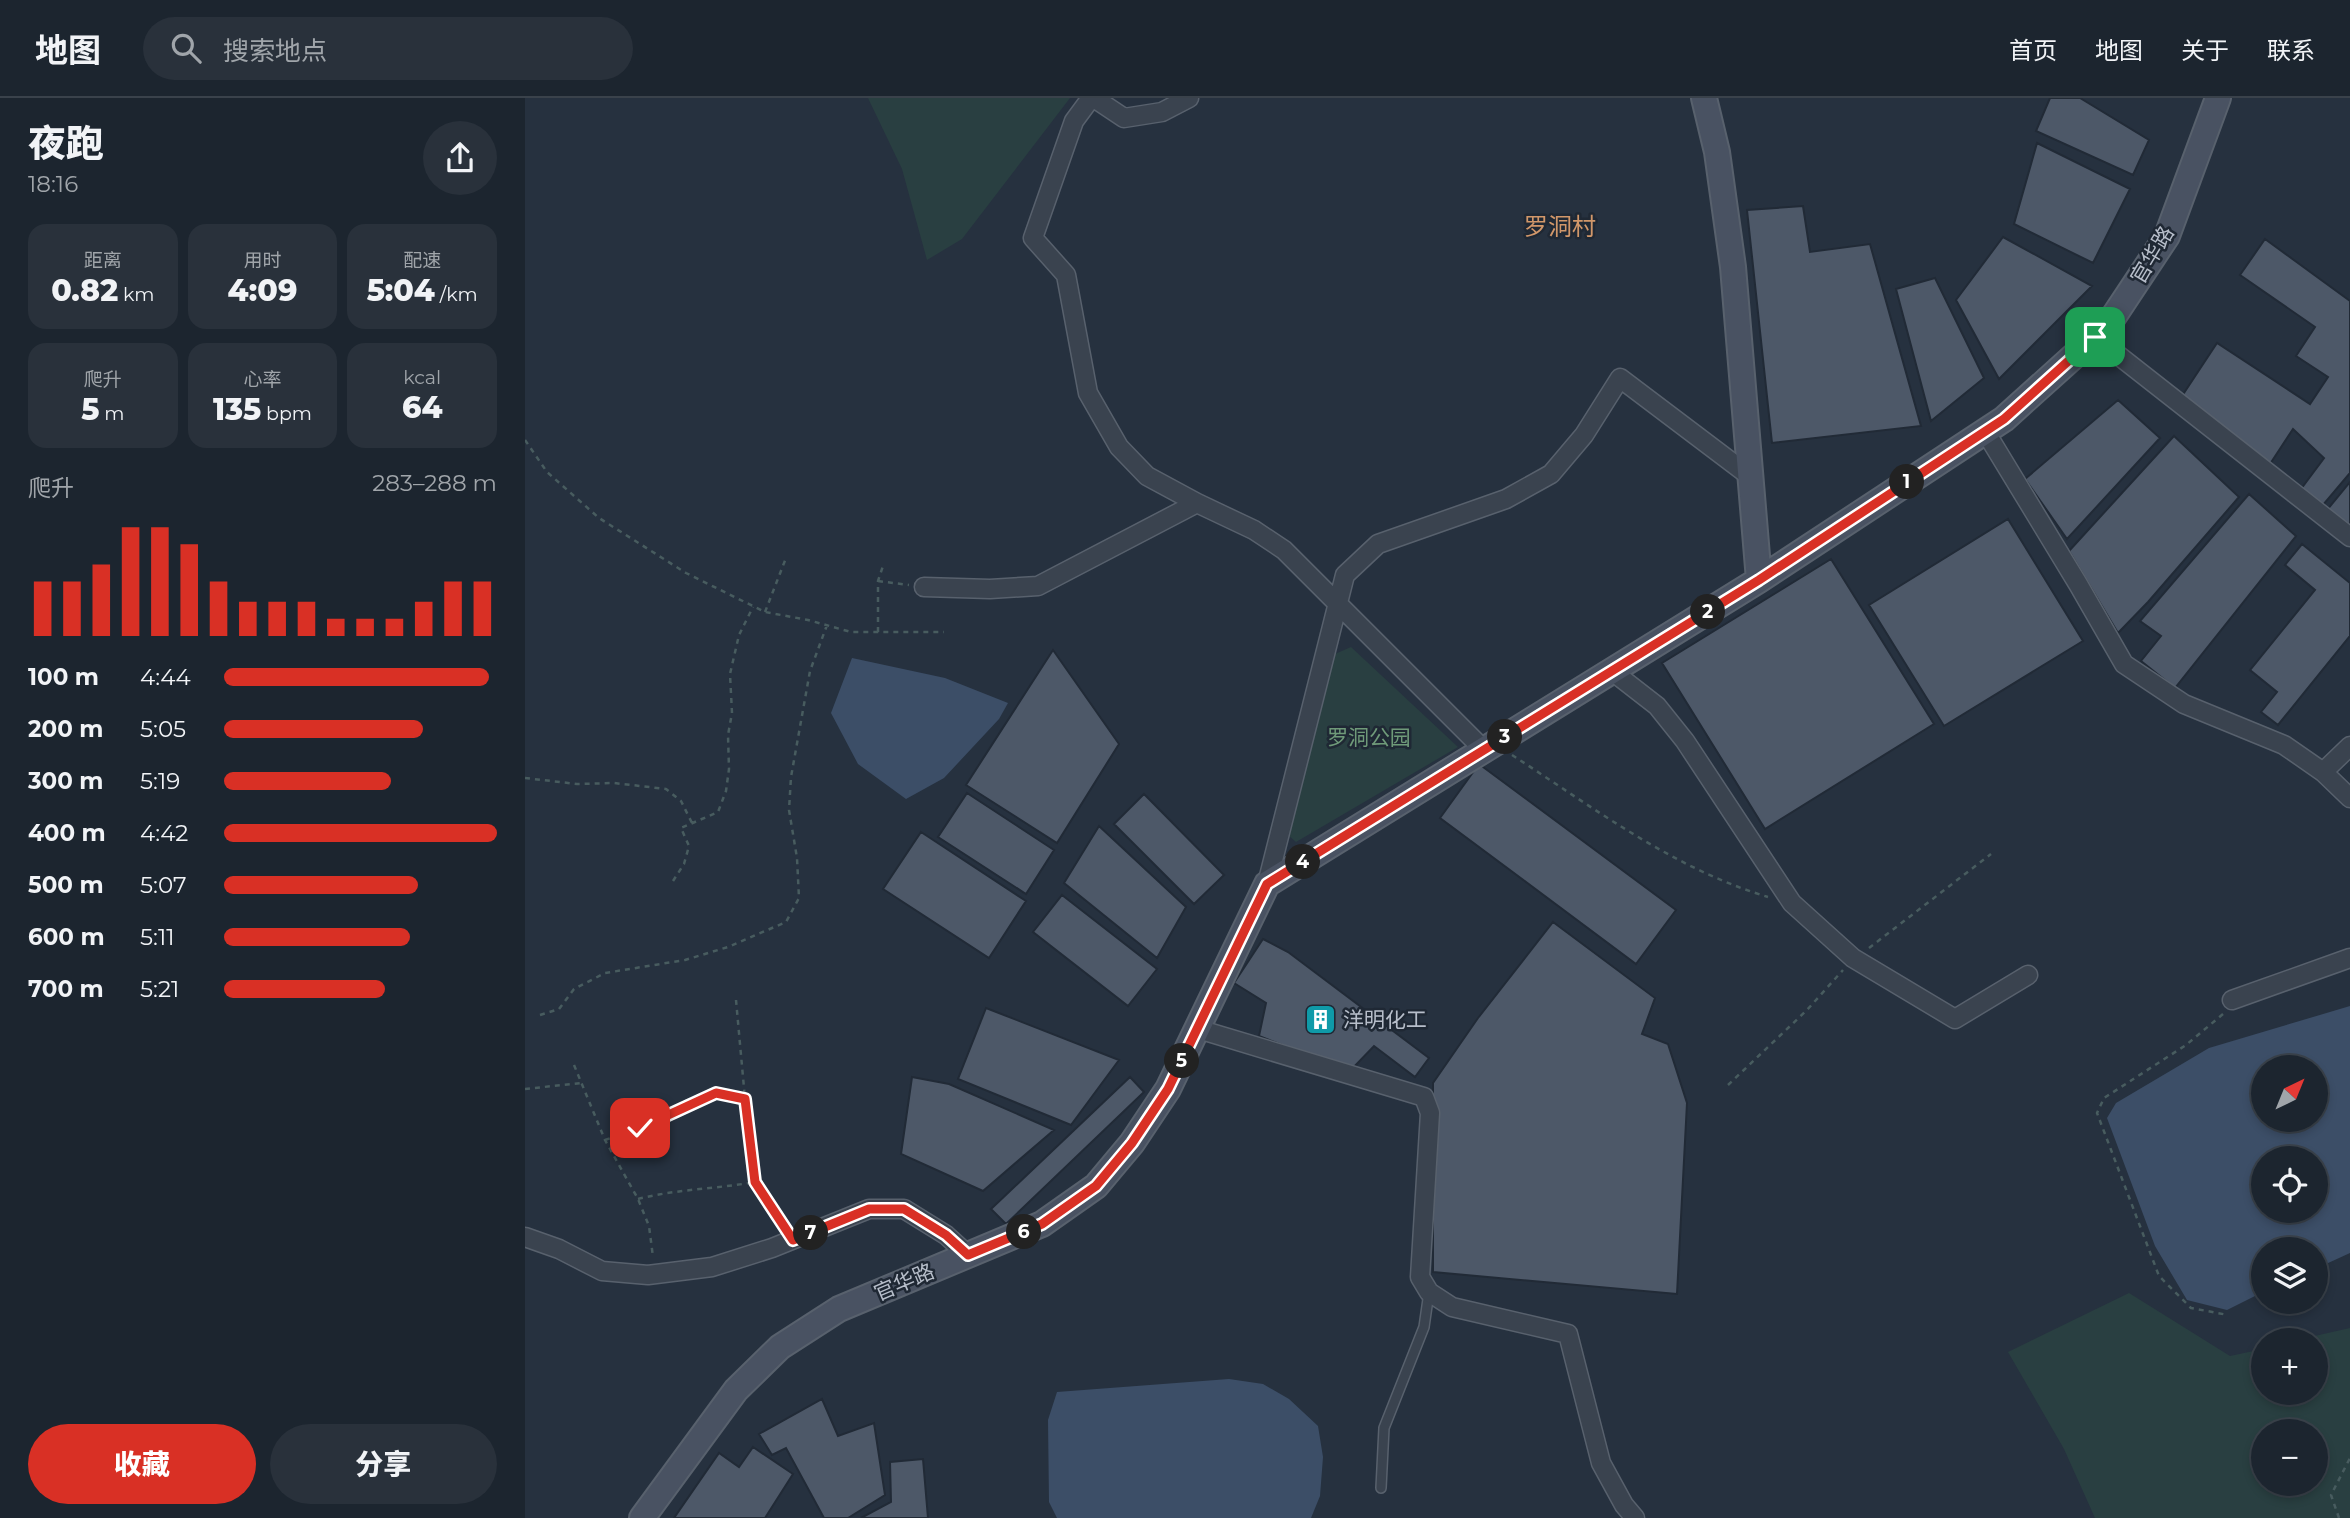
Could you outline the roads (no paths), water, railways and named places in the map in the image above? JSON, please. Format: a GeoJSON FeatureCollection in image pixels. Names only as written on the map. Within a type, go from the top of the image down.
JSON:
{"type":"FeatureCollection","features":[{"type":"Feature","properties":{"kind":"main road"},"geometry":{"type":"LineString","coordinates":[[1704,98],[1717,152],[1733,267],[1759,580]]}},
{"type":"Feature","properties":{"kind":"main road","name":"官华路"},"geometry":{"type":"LineString","coordinates":[[642,1518],[736,1390],[779,1347],[839,1309],[1042,1224],[1096,1186],[1132,1143],[1168,1089],[1267,884],[1759,580],[2004,419],[2108,325],[2167,236],[2218,98]]}},
{"type":"Feature","properties":{"kind":"street"},"geometry":{"type":"LineString","coordinates":[[1189,98],[1162,111],[1124,118],[1093,98],[1074,121],[1033,238],[1066,275],[1088,393],[1119,447],[1147,476],[1254,530],[1284,550],[1489,747]]}},
{"type":"Feature","properties":{"kind":"street"},"geometry":{"type":"LineString","coordinates":[[2095,337],[2350,537]]}},
{"type":"Feature","properties":{"kind":"street"},"geometry":{"type":"LineString","coordinates":[[1267,884],[1345,575],[1378,544],[1506,499],[1551,474],[1584,435],[1620,378],[1751,477]]}},
{"type":"Feature","properties":{"kind":"street"},"geometry":{"type":"LineString","coordinates":[[1985,431],[2124,664],[2184,704],[2284,745],[2323,772],[2350,798]]}},
{"type":"Feature","properties":{"kind":"street"},"geometry":{"type":"LineString","coordinates":[[924,587],[990,589],[1038,586],[1197,503]]}},
{"type":"Feature","properties":{"kind":"street"},"geometry":{"type":"LineString","coordinates":[[1612,671],[1657,706],[1685,741],[1793,902],[1853,958],[1955,1019],[2028,975]]}},
{"type":"Feature","properties":{"kind":"street"},"geometry":{"type":"LineString","coordinates":[[2323,772],[2350,746]]}},
{"type":"Feature","properties":{"kind":"street"},"geometry":{"type":"LineString","coordinates":[[2238,998],[2350,958]]}},
{"type":"Feature","properties":{"kind":"street"},"geometry":{"type":"LineString","coordinates":[[1198,1029],[1424,1097],[1430,1113],[1420,1277],[1429,1292],[1452,1307],[1568,1335],[1601,1464],[1624,1505],[1635,1518]]}},
{"type":"Feature","properties":{"kind":"street"},"geometry":{"type":"LineString","coordinates":[[525,1237],[559,1249],[602,1271],[655,1274],[712,1267],[793,1240],[869,1209],[904,1209],[946,1235],[968,1255]]}},
{"type":"Feature","properties":{"kind":"lane"},"geometry":{"type":"LineString","coordinates":[[1381,1488],[1384,1428],[1424,1327],[1429,1292]]}},
{"type":"Feature","properties":{"kind":"water"},"geometry":{"type":"Polygon","coordinates":[[[852,658],[945,678],[1008,703],[999,719],[944,778],[906,799],[858,764],[831,713],[852,658]]]}},
{"type":"Feature","properties":{"kind":"water"},"geometry":{"type":"Polygon","coordinates":[[[2350,1006],[2350,1253],[2328,1263],[2328,1237],[2251,1237],[2251,1298],[2227,1310],[2187,1300],[2155,1246],[2107,1118],[2116,1103],[2209,1048],[2350,1006]]]}},
{"type":"Feature","properties":{"kind":"water"},"geometry":{"type":"Polygon","coordinates":[[[1229,1379],[1263,1384],[1289,1399],[1318,1426],[1323,1457],[1320,1496],[1311,1518],[1057,1518],[1049,1502],[1048,1420],[1057,1392],[1229,1379]]]}},
{"type":"Feature","properties":{"kind":"place","name":"洋明化工"},"geometry":{"type":"Point","coordinates":[1320,1019]}},
{"type":"Feature","properties":{"kind":"district","name":"罗洞村"},"geometry":{"type":"Point","coordinates":[1560,226]}},
{"type":"Feature","properties":{"kind":"park label","name":"罗洞公园"},"geometry":{"type":"Point","coordinates":[1369,737]}}]}
